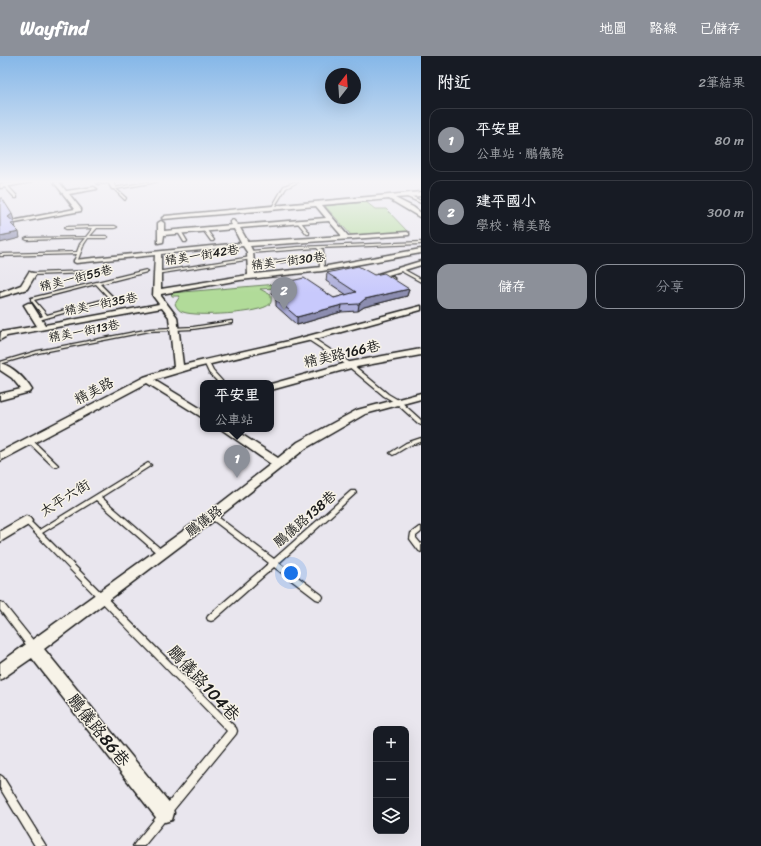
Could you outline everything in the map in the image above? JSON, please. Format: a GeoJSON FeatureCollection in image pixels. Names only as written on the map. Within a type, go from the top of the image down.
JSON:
{"type":"FeatureCollection","features":[{"type":"Feature","properties":{"kind":"street"},"geometry":{"type":"LineString","coordinates":[[17,222],[33,219]]}},
{"type":"Feature","properties":{"kind":"street"},"geometry":{"type":"LineString","coordinates":[[160,242],[163,220],[172,219]]}},
{"type":"Feature","properties":{"kind":"street"},"geometry":{"type":"LineString","coordinates":[[231,219],[243,242],[246,244],[251,258],[252,277]]}},
{"type":"Feature","properties":{"kind":"street"},"geometry":{"type":"LineString","coordinates":[[160,234],[331,219],[346,237]]}},
{"type":"Feature","properties":{"kind":"street"},"geometry":{"type":"LineString","coordinates":[[76,261],[246,244],[407,234]]}},
{"type":"Feature","properties":{"kind":"street","name":"精美一街30巷"},"geometry":{"type":"LineString","coordinates":[[157,292],[252,277],[322,269],[421,251]]}},
{"type":"Feature","properties":{"kind":"street"},"geometry":{"type":"LineString","coordinates":[[158,253],[156,273],[157,292],[173,317],[179,368]]}},
{"type":"Feature","properties":{"kind":"street"},"geometry":{"type":"LineString","coordinates":[[395,283],[382,274],[421,263]]}},
{"type":"Feature","properties":{"kind":"street"},"geometry":{"type":"LineString","coordinates":[[0,295],[26,287],[30,283],[32,274]]}},
{"type":"Feature","properties":{"kind":"street"},"geometry":{"type":"LineString","coordinates":[[28,305],[42,317],[42,328]]}},
{"type":"Feature","properties":{"kind":"street","name":"精美一街35巷"},"geometry":{"type":"LineString","coordinates":[[0,338],[4,334],[164,305]]}},
{"type":"Feature","properties":{"kind":"street","name":"精美路"},"geometry":{"type":"LineString","coordinates":[[0,457],[147,379],[179,368],[309,338],[421,308]]}},
{"type":"Feature","properties":{"kind":"street","name":"精美路166巷"},"geometry":{"type":"LineString","coordinates":[[274,386],[350,365],[421,352]]}},
{"type":"Feature","properties":{"kind":"street","name":"精美一街13巷"},"geometry":{"type":"LineString","coordinates":[[0,364],[24,384],[27,390],[0,397]]}},
{"type":"Feature","properties":{"kind":"street"},"geometry":{"type":"LineString","coordinates":[[147,379],[200,413]]}},
{"type":"Feature","properties":{"kind":"street","name":"鵬儀路"},"geometry":{"type":"LineString","coordinates":[[0,672],[212,516],[302,445],[361,412],[421,396]]}},
{"type":"Feature","properties":{"kind":"street"},"geometry":{"type":"LineString","coordinates":[[231,432],[279,464]]}},
{"type":"Feature","properties":{"kind":"street","name":"太平六街"},"geometry":{"type":"LineString","coordinates":[[0,537],[26,521]]}},
{"type":"Feature","properties":{"kind":"street","name":"鵬儀路86巷"},"geometry":{"type":"LineString","coordinates":[[33,647],[166,813]]}},
{"type":"Feature","properties":{"kind":"lane"},"geometry":{"type":"LineString","coordinates":[[299,222],[308,233]]}},
{"type":"Feature","properties":{"kind":"lane"},"geometry":{"type":"LineString","coordinates":[[76,261],[86,238],[96,227]]}},
{"type":"Feature","properties":{"kind":"lane"},"geometry":{"type":"LineString","coordinates":[[66,228],[115,227]]}},
{"type":"Feature","properties":{"kind":"lane"},"geometry":{"type":"LineString","coordinates":[[205,230],[212,240]]}},
{"type":"Feature","properties":{"kind":"lane"},"geometry":{"type":"LineString","coordinates":[[180,232],[185,241]]}},
{"type":"Feature","properties":{"kind":"lane"},"geometry":{"type":"LineString","coordinates":[[27,239],[106,237]]}},
{"type":"Feature","properties":{"kind":"lane"},"geometry":{"type":"LineString","coordinates":[[251,258],[318,248],[419,243],[421,248]]}},
{"type":"Feature","properties":{"kind":"lane"},"geometry":{"type":"LineString","coordinates":[[318,248],[321,250],[322,269]]}},
{"type":"Feature","properties":{"kind":"lane"},"geometry":{"type":"LineString","coordinates":[[0,255],[79,253]]}},
{"type":"Feature","properties":{"kind":"lane"},"geometry":{"type":"LineString","coordinates":[[251,258],[301,259]]}},
{"type":"Feature","properties":{"kind":"lane","name":"精美一街42巷"},"geometry":{"type":"LineString","coordinates":[[156,273],[251,258]]}},
{"type":"Feature","properties":{"kind":"lane"},"geometry":{"type":"LineString","coordinates":[[400,270],[421,281]]}},
{"type":"Feature","properties":{"kind":"lane","name":"精美一街55巷"},"geometry":{"type":"LineString","coordinates":[[42,317],[32,299],[146,271]]}},
{"type":"Feature","properties":{"kind":"lane"},"geometry":{"type":"LineString","coordinates":[[32,274],[88,272]]}},
{"type":"Feature","properties":{"kind":"lane"},"geometry":{"type":"LineString","coordinates":[[42,317],[112,298],[97,283]]}},
{"type":"Feature","properties":{"kind":"lane","name":"精美一街13巷"},"geometry":{"type":"LineString","coordinates":[[0,364],[36,352],[150,330],[193,328],[231,322]]}},
{"type":"Feature","properties":{"kind":"lane"},"geometry":{"type":"LineString","coordinates":[[309,338],[350,365],[386,395],[398,402],[421,423]]}},
{"type":"Feature","properties":{"kind":"lane"},"geometry":{"type":"LineString","coordinates":[[206,362],[211,372],[219,380]]}},
{"type":"Feature","properties":{"kind":"lane"},"geometry":{"type":"LineString","coordinates":[[393,453],[408,444],[421,440]]}},
{"type":"Feature","properties":{"kind":"lane"},"geometry":{"type":"LineString","coordinates":[[30,441],[56,465]]}},
{"type":"Feature","properties":{"kind":"lane","name":"太平六街"},"geometry":{"type":"LineString","coordinates":[[26,521],[38,533],[148,465]]}},
{"type":"Feature","properties":{"kind":"lane","name":"鵬儀路138巷"},"geometry":{"type":"LineString","coordinates":[[211,618],[353,493]]}},
{"type":"Feature","properties":{"kind":"lane"},"geometry":{"type":"LineString","coordinates":[[97,496],[161,553]]}},
{"type":"Feature","properties":{"kind":"lane","name":"鵬儀路138巷"},"geometry":{"type":"LineString","coordinates":[[212,516],[319,596]]}},
{"type":"Feature","properties":{"kind":"lane"},"geometry":{"type":"LineString","coordinates":[[421,529],[413,535],[413,539],[421,549]]}},
{"type":"Feature","properties":{"kind":"lane"},"geometry":{"type":"LineString","coordinates":[[38,533],[100,598]]}},
{"type":"Feature","properties":{"kind":"lane","name":"鵬儀路104巷"},"geometry":{"type":"LineString","coordinates":[[100,598],[233,731],[166,813]]}},
{"type":"Feature","properties":{"kind":"lane"},"geometry":{"type":"LineString","coordinates":[[0,605],[33,647]]}},
{"type":"Feature","properties":{"kind":"lane"},"geometry":{"type":"LineString","coordinates":[[0,780],[41,846]]}},
{"type":"Feature","properties":{"kind":"lane"},"geometry":{"type":"LineString","coordinates":[[138,846],[166,813]]}},
{"type":"Feature","properties":{"kind":"green space"},"geometry":{"type":"Polygon","coordinates":[[[337,219],[395,219],[408,232],[351,235],[337,219]]]}},
{"type":"Feature","properties":{"kind":"green space"},"geometry":{"type":"Polygon","coordinates":[[[289,283],[291,287],[260,289],[271,295],[270,304],[254,310],[228,314],[190,314],[182,312],[175,304],[180,296],[172,296],[171,293],[289,283]]]}},
{"type":"Feature","properties":{"kind":"building"},"geometry":{"type":"Polygon","coordinates":[[[0,219],[10,219],[15,223],[11,224],[19,232],[0,236],[0,219]]]}},
{"type":"Feature","properties":{"kind":"building"},"geometry":{"type":"Polygon","coordinates":[[[358,266],[374,275],[384,273],[409,289],[365,299],[359,304],[342,305],[297,317],[276,299],[287,296],[273,285],[304,278],[334,298],[356,292],[327,273],[358,266]]]}},
{"type":"Feature","properties":{"kind":"place","name":"建平國小"},"geometry":{"type":"Point","coordinates":[284,310]}},
{"type":"Feature","properties":{"kind":"place","name":"平安里"},"geometry":{"type":"Point","coordinates":[237,478]}}]}
